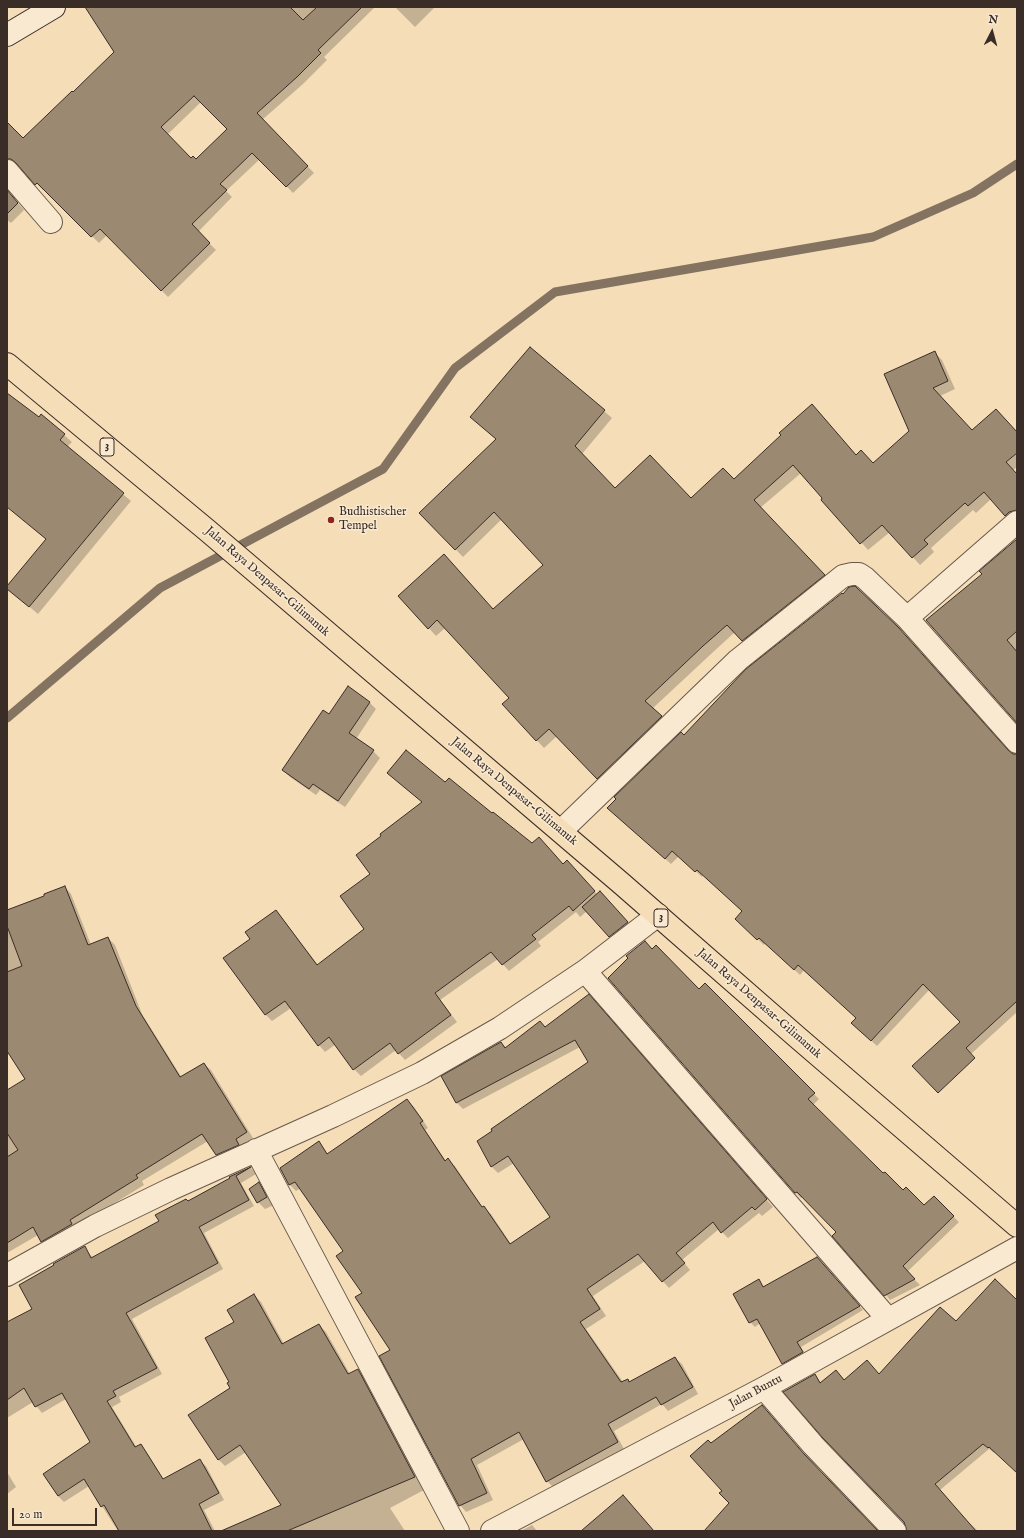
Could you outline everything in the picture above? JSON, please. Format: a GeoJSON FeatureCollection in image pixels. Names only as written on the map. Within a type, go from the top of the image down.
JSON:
{"type":"FeatureCollection","features":[{"type":"Feature","properties":{"kind":"highway","name":"Jalan Raya Denpasar-Gilimanuk"},"geometry":{"type":"LineString","coordinates":[[7,364],[208,531],[561,831],[1017,1226]]}},
{"type":"Feature","properties":{"kind":"street"},"geometry":{"type":"LineString","coordinates":[[7,35],[54,7]]}},
{"type":"Feature","properties":{"kind":"street"},"geometry":{"type":"LineString","coordinates":[[7,171],[51,222]]}},
{"type":"Feature","properties":{"kind":"street"},"geometry":{"type":"LineString","coordinates":[[907,618],[1017,522]]}},
{"type":"Feature","properties":{"kind":"street"},"geometry":{"type":"LineString","coordinates":[[561,831],[738,660],[842,576],[852,574],[859,574],[865,578],[907,618],[1017,742]]}},
{"type":"Feature","properties":{"kind":"street"},"geometry":{"type":"LineString","coordinates":[[7,1275],[95,1226],[256,1150],[333,1116],[422,1073],[500,1028],[585,971],[658,915]]}},
{"type":"Feature","properties":{"kind":"street"},"geometry":{"type":"LineString","coordinates":[[585,971],[888,1319]]}},
{"type":"Feature","properties":{"kind":"street"},"geometry":{"type":"LineString","coordinates":[[256,1150],[458,1531]]}},
{"type":"Feature","properties":{"kind":"street","name":"Jalan Buntu"},"geometry":{"type":"LineString","coordinates":[[492,1531],[764,1388],[1017,1248]]}},
{"type":"Feature","properties":{"kind":"street"},"geometry":{"type":"LineString","coordinates":[[764,1388],[814,1445],[895,1531]]}},
{"type":"Feature","properties":{"kind":"building"},"geometry":{"type":"Polygon","coordinates":[[[85,7],[290,7],[303,20],[317,7],[362,7],[318,50],[321,53],[257,113],[308,166],[286,187],[252,153],[220,184],[227,190],[192,224],[210,243],[161,291],[100,229],[91,237],[37,183],[35,185],[16,163],[11,159],[7,159],[7,122],[23,138],[114,52],[85,7]],[[194,96],[161,127],[191,158],[193,156],[196,159],[227,129],[194,96]]]}},
{"type":"Feature","properties":{"kind":"building"},"geometry":{"type":"Polygon","coordinates":[[[7,190],[18,203],[7,214],[7,190]]]}},
{"type":"Feature","properties":{"kind":"building"},"geometry":{"type":"Polygon","coordinates":[[[530,347],[605,410],[575,446],[615,488],[650,455],[691,498],[723,468],[734,479],[781,435],[779,433],[812,404],[856,455],[861,450],[873,463],[909,431],[884,374],[935,351],[948,381],[933,388],[972,430],[996,409],[1017,432],[1017,453],[1006,462],[1017,474],[1017,510],[1009,512],[1005,516],[984,492],[968,506],[965,503],[924,540],[928,544],[912,558],[882,525],[860,544],[821,500],[822,498],[793,465],[754,500],[825,575],[742,641],[727,625],[703,646],[645,701],[662,716],[597,779],[549,729],[536,741],[502,704],[509,698],[437,620],[428,629],[398,596],[444,554],[493,609],[543,565],[494,512],[455,550],[419,513],[496,439],[470,417],[530,347]]]}},
{"type":"Feature","properties":{"kind":"building"},"geometry":{"type":"Polygon","coordinates":[[[7,393],[39,417],[41,414],[65,434],[60,440],[124,493],[29,607],[7,589],[7,586],[46,539],[7,507],[7,393]]]}},
{"type":"Feature","properties":{"kind":"building"},"geometry":{"type":"Polygon","coordinates":[[[1017,539],[1017,631],[1007,640],[1017,652],[1017,723],[926,620],[982,574],[979,571],[1017,539]]]}},
{"type":"Feature","properties":{"kind":"building"},"geometry":{"type":"Polygon","coordinates":[[[855,586],[898,627],[1008,750],[1013,754],[1017,754],[1017,1001],[966,1048],[975,1058],[938,1093],[912,1066],[960,1022],[923,984],[871,1041],[851,1023],[856,1018],[798,965],[794,970],[759,938],[757,940],[735,919],[742,911],[697,870],[695,872],[672,851],[665,859],[607,808],[616,799],[614,797],[681,732],[684,735],[746,669],[842,593],[843,594],[849,587],[855,586]]]}},
{"type":"Feature","properties":{"kind":"building"},"geometry":{"type":"Polygon","coordinates":[[[348,686],[370,702],[349,733],[374,750],[338,801],[313,784],[309,789],[282,770],[323,710],[329,714],[348,686]]]}},
{"type":"Feature","properties":{"kind":"building"},"geometry":{"type":"Polygon","coordinates":[[[406,750],[445,782],[449,778],[532,843],[539,837],[563,864],[567,860],[595,891],[573,911],[569,906],[532,935],[536,939],[502,965],[491,952],[435,993],[451,1015],[398,1054],[390,1043],[353,1070],[329,1037],[318,1046],[285,1001],[265,1015],[223,958],[250,939],[245,932],[276,910],[317,965],[364,929],[340,896],[370,874],[356,855],[381,836],[380,834],[422,802],[387,773],[406,750]]]}},
{"type":"Feature","properties":{"kind":"building"},"geometry":{"type":"Polygon","coordinates":[[[65,886],[88,945],[108,937],[136,1006],[180,1077],[204,1063],[247,1132],[236,1139],[239,1145],[216,1155],[202,1134],[136,1175],[138,1178],[70,1220],[72,1224],[41,1242],[33,1227],[7,1243],[7,1157],[18,1150],[7,1133],[7,1090],[25,1079],[7,1051],[7,972],[22,966],[7,926],[7,910],[44,896],[44,894],[65,886]]]}},
{"type":"Feature","properties":{"kind":"building"},"geometry":{"type":"Polygon","coordinates":[[[600,891],[628,922],[609,937],[582,907],[600,891]]]}},
{"type":"Feature","properties":{"kind":"building"},"geometry":{"type":"Polygon","coordinates":[[[645,941],[652,949],[656,945],[699,989],[705,983],[815,1093],[808,1099],[883,1173],[885,1172],[903,1190],[906,1187],[924,1205],[934,1196],[954,1216],[903,1266],[915,1279],[884,1296],[832,1236],[836,1232],[797,1192],[795,1193],[608,978],[628,958],[626,956],[645,941]]]}},
{"type":"Feature","properties":{"kind":"building"},"geometry":{"type":"Polygon","coordinates":[[[589,994],[767,1199],[755,1210],[752,1207],[721,1233],[713,1222],[676,1253],[685,1263],[662,1282],[638,1254],[587,1289],[600,1309],[580,1322],[621,1382],[628,1379],[629,1382],[675,1357],[693,1387],[661,1405],[656,1397],[608,1424],[618,1442],[546,1482],[519,1432],[471,1459],[487,1493],[459,1506],[379,1356],[390,1350],[355,1297],[362,1293],[336,1256],[343,1251],[295,1182],[289,1185],[280,1168],[319,1141],[327,1154],[407,1099],[423,1121],[420,1123],[445,1161],[448,1158],[510,1244],[550,1217],[508,1156],[491,1167],[477,1141],[492,1131],[491,1129],[588,1062],[575,1040],[456,1103],[441,1076],[501,1042],[505,1048],[540,1021],[545,1027],[589,994]]]}},
{"type":"Feature","properties":{"kind":"building"},"geometry":{"type":"Polygon","coordinates":[[[251,1167],[236,1176],[249,1200],[199,1227],[218,1263],[126,1313],[157,1368],[113,1391],[116,1396],[107,1401],[135,1447],[141,1444],[163,1479],[200,1459],[219,1493],[199,1504],[212,1531],[119,1531],[104,1505],[101,1507],[84,1479],[58,1496],[43,1474],[90,1442],[62,1393],[35,1407],[24,1388],[7,1400],[7,1322],[32,1309],[19,1285],[85,1246],[91,1258],[159,1221],[155,1215],[186,1199],[188,1201],[230,1178],[229,1177],[251,1167]]]}},
{"type":"Feature","properties":{"kind":"building"},"geometry":{"type":"Polygon","coordinates":[[[259,1182],[267,1197],[257,1203],[249,1189],[259,1182]]]}},
{"type":"Feature","properties":{"kind":"building"},"geometry":{"type":"Polygon","coordinates":[[[817,1257],[860,1306],[797,1342],[803,1352],[782,1364],[757,1319],[749,1323],[733,1294],[759,1279],[763,1287],[817,1257]]]}},
{"type":"Feature","properties":{"kind":"building"},"geometry":{"type":"Polygon","coordinates":[[[995,1279],[1017,1300],[1017,1473],[989,1447],[988,1448],[983,1444],[935,1484],[976,1531],[907,1531],[904,1522],[822,1437],[783,1392],[815,1374],[820,1383],[836,1370],[844,1380],[867,1360],[879,1374],[940,1307],[956,1321],[995,1279]]]}},
{"type":"Feature","properties":{"kind":"building"},"geometry":{"type":"Polygon","coordinates":[[[254,1294],[282,1344],[319,1324],[348,1374],[358,1369],[415,1477],[287,1531],[221,1531],[281,1505],[240,1445],[218,1460],[188,1415],[230,1388],[227,1383],[229,1382],[205,1338],[234,1322],[227,1310],[254,1294]]]}},
{"type":"Feature","properties":{"kind":"building"},"geometry":{"type":"Polygon","coordinates":[[[762,1405],[804,1454],[878,1531],[704,1531],[729,1503],[719,1493],[722,1491],[690,1456],[708,1440],[711,1443],[762,1405]]]}},
{"type":"Feature","properties":{"kind":"building"},"geometry":{"type":"Polygon","coordinates":[[[623,1495],[654,1531],[581,1531],[623,1495]]]}},
{"type":"Feature","properties":{"kind":"waterway"},"geometry":{"type":"LineString","coordinates":[[7,718],[160,588],[383,469],[455,368],[555,292],[873,237],[973,193],[1017,164]]}},
{"type":"Feature","properties":{"kind":"place","name":"Budhistischer Tempel"},"geometry":{"type":"Point","coordinates":[331,520]}}]}
